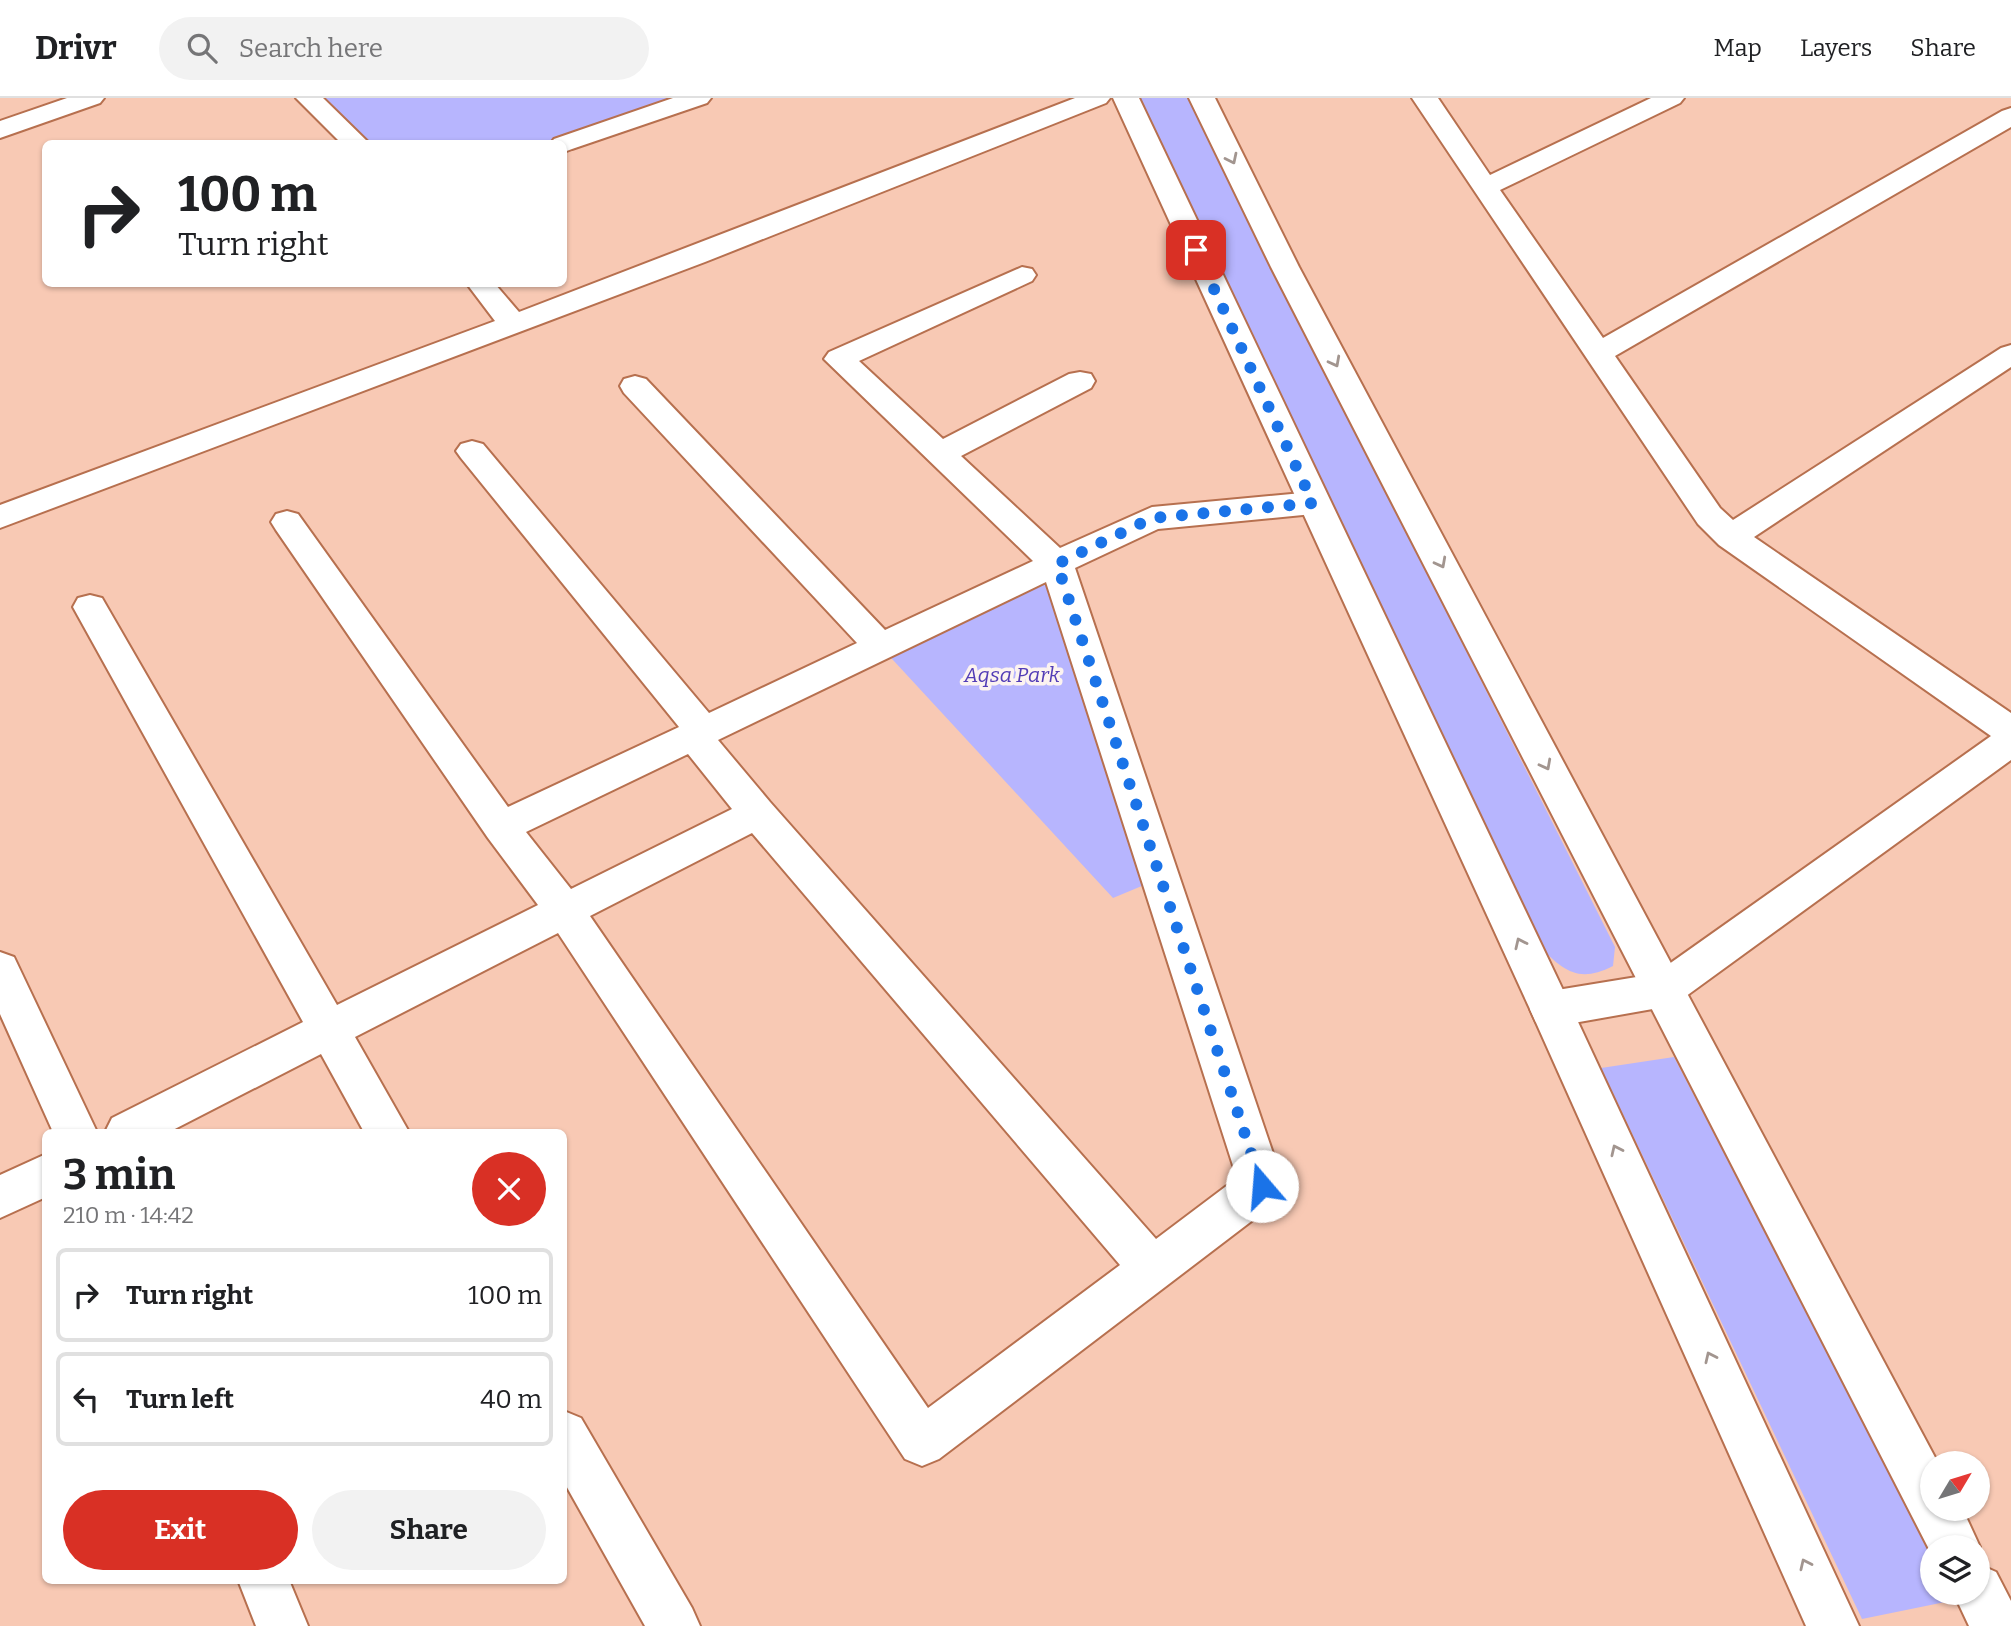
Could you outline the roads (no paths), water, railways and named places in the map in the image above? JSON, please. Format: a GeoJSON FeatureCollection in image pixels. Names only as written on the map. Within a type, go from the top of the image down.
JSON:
{"type":"FeatureCollection","features":[{"type":"Feature","properties":{"kind":"street"},"geometry":{"type":"LineString","coordinates":[[0,130],[38,107],[91,98]]}},
{"type":"Feature","properties":{"kind":"street"},"geometry":{"type":"LineString","coordinates":[[309,98],[353,140]]}},
{"type":"Feature","properties":{"kind":"street"},"geometry":{"type":"LineString","coordinates":[[567,143],[698,98]]}},
{"type":"Feature","properties":{"kind":"street"},"geometry":{"type":"LineString","coordinates":[[0,517],[695,256],[1097,98]]}},
{"type":"Feature","properties":{"kind":"street"},"geometry":{"type":"LineString","coordinates":[[1126,98],[1551,1009],[1833,1626]]}},
{"type":"Feature","properties":{"kind":"street"},"geometry":{"type":"LineString","coordinates":[[1202,98],[1285,267],[1920,1480]]}},
{"type":"Feature","properties":{"kind":"street"},"geometry":{"type":"LineString","coordinates":[[1425,98],[1709,516],[1731,537],[2011,731]]}},
{"type":"Feature","properties":{"kind":"street"},"geometry":{"type":"LineString","coordinates":[[1484,188],[1671,98]]}},
{"type":"Feature","properties":{"kind":"street"},"geometry":{"type":"LineString","coordinates":[[1600,352],[2011,116]]}},
{"type":"Feature","properties":{"kind":"street"},"geometry":{"type":"LineString","coordinates":[[287,522],[501,827],[564,910],[922,1443],[1262,1186],[1057,564],[839,359],[1022,275]]}},
{"type":"Feature","properties":{"kind":"street"},"geometry":{"type":"LineString","coordinates":[[483,287],[513,324]]}},
{"type":"Feature","properties":{"kind":"street"},"geometry":{"type":"LineString","coordinates":[[1731,537],[2011,354]]}},
{"type":"Feature","properties":{"kind":"street"},"geometry":{"type":"LineString","coordinates":[[940,454],[1080,381]]}},
{"type":"Feature","properties":{"kind":"street"},"geometry":{"type":"LineString","coordinates":[[635,386],[881,648]]}},
{"type":"Feature","properties":{"kind":"street"},"geometry":{"type":"LineString","coordinates":[[472,451],[699,734],[757,813],[1153,1269]]}},
{"type":"Feature","properties":{"kind":"street"},"geometry":{"type":"LineString","coordinates":[[501,827],[1152,518],[1313,503]]}},
{"type":"Feature","properties":{"kind":"street"},"geometry":{"type":"LineString","coordinates":[[90,607],[385,1129]]}},
{"type":"Feature","properties":{"kind":"street"},"geometry":{"type":"LineString","coordinates":[[1551,1009],[1664,990],[2011,741]]}},
{"type":"Feature","properties":{"kind":"street"},"geometry":{"type":"LineString","coordinates":[[133,1129],[757,813]]}},
{"type":"Feature","properties":{"kind":"street"},"geometry":{"type":"LineString","coordinates":[[0,970],[74,1129]]}},
{"type":"Feature","properties":{"kind":"street"},"geometry":{"type":"LineString","coordinates":[[0,1197],[42,1176]]}},
{"type":"Feature","properties":{"kind":"street"},"geometry":{"type":"LineString","coordinates":[[567,1440],[674,1626]]}},
{"type":"Feature","properties":{"kind":"street"},"geometry":{"type":"LineString","coordinates":[[265,1584],[282,1626]]}},
{"type":"Feature","properties":{"kind":"street"},"geometry":{"type":"LineString","coordinates":[[1986,1605],[1996,1626]]}},
{"type":"Feature","properties":{"kind":"park label","name":"Aqsa Park"},"geometry":{"type":"Point","coordinates":[1012,675]}}]}
